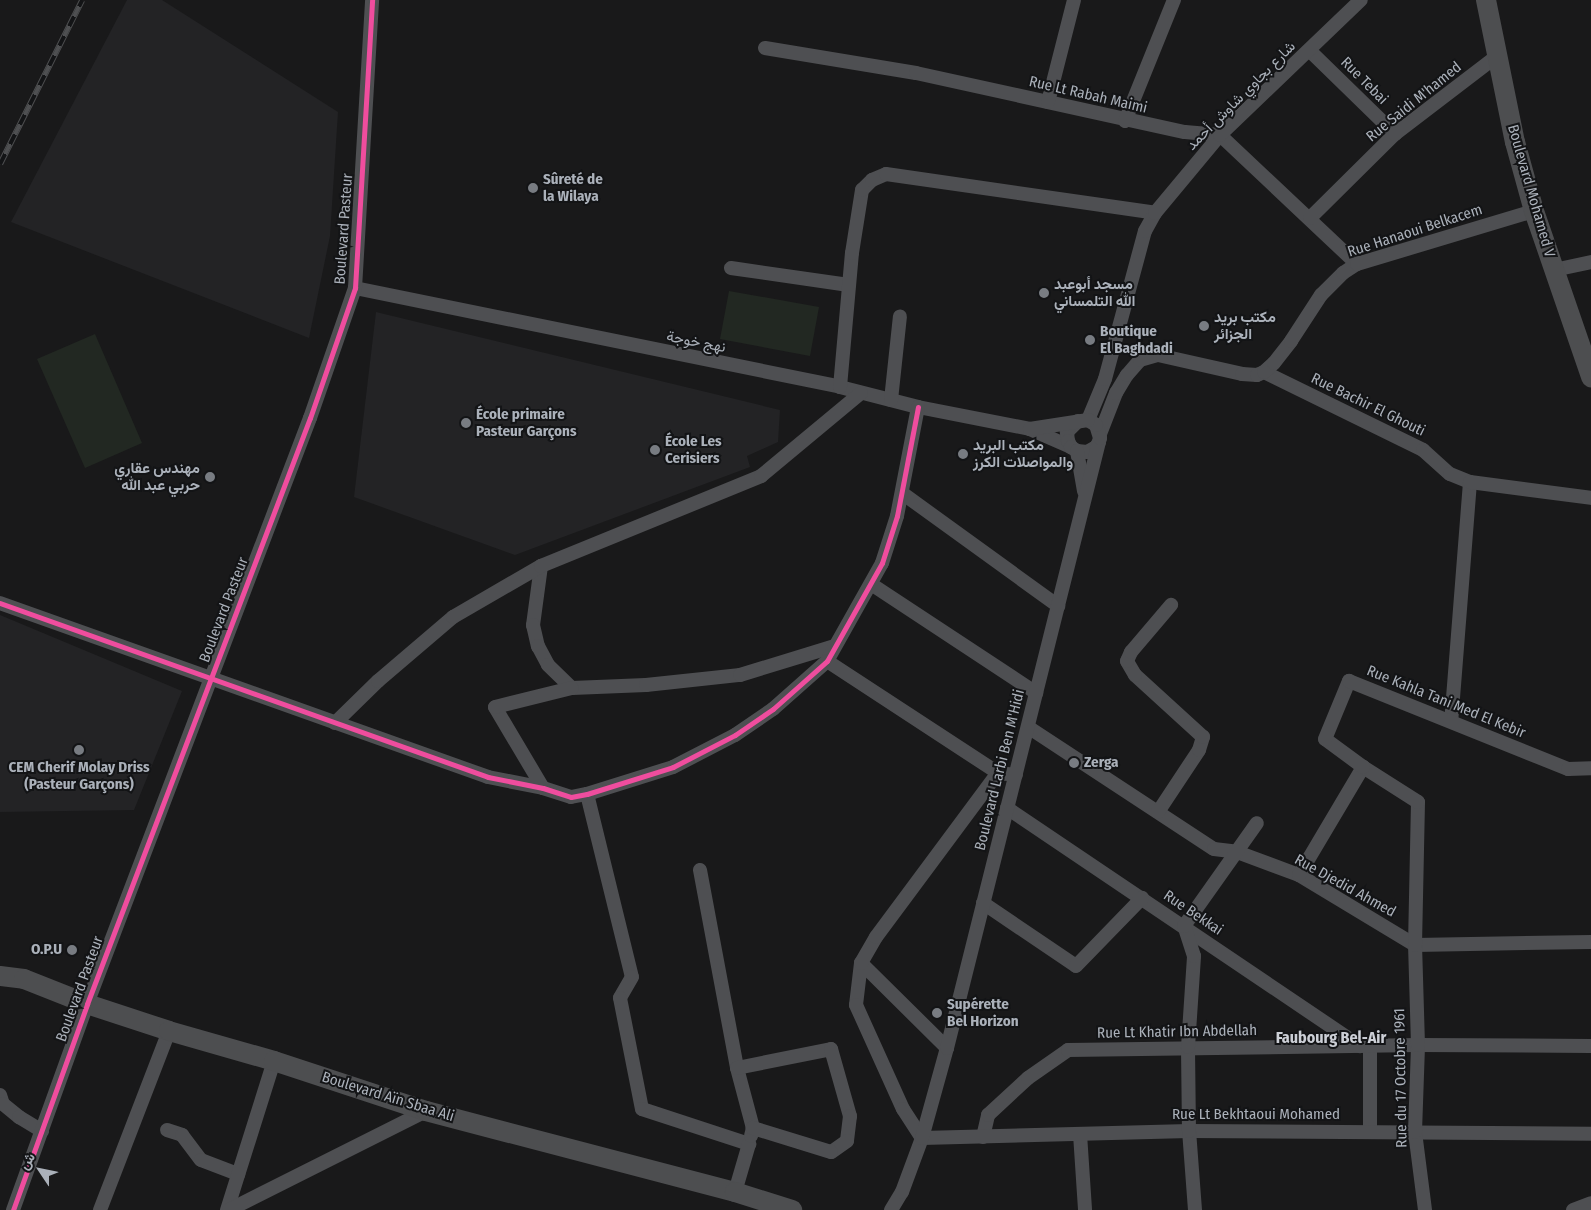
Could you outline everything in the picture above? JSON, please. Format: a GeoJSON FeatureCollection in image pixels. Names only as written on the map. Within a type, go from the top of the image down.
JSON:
{"type":"FeatureCollection","features":[{"type":"Feature","properties":{"kind":"main road","name":"Boulevard Mohamed V"},"geometry":{"type":"LineString","coordinates":[[1486,0],[1514,142],[1534,211],[1591,377]]}},
{"type":"Feature","properties":{"kind":"main road","name":"Boulevard Aïn Sbaa Ali"},"geometry":{"type":"LineString","coordinates":[[0,976],[24,979],[87,1004],[169,1031],[274,1061],[426,1111],[735,1192],[787,1208]]}},
{"type":"Feature","properties":{"kind":"street","name":"Boulevard Pasteur"},"geometry":{"type":"LineString","coordinates":[[13,1210],[87,1004],[310,418],[355,288],[372,0]]}},
{"type":"Feature","properties":{"kind":"street"},"geometry":{"type":"LineString","coordinates":[[1048,102],[1074,0]]}},
{"type":"Feature","properties":{"kind":"street"},"geometry":{"type":"LineString","coordinates":[[1125,121],[1174,0]]}},
{"type":"Feature","properties":{"kind":"street","name":"شارع بجاوي شاوش أحمد"},"geometry":{"type":"LineString","coordinates":[[1083,421],[1104,379],[1143,238],[1155,213],[1220,135],[1310,51],[1361,0]]}},
{"type":"Feature","properties":{"kind":"street","name":"Rue Lt Rabah Maimi"},"geometry":{"type":"LineString","coordinates":[[765,48],[916,73],[1125,121],[1186,132],[1220,135]]}},
{"type":"Feature","properties":{"kind":"street","name":"Rue Tebai"},"geometry":{"type":"LineString","coordinates":[[1310,51],[1395,134]]}},
{"type":"Feature","properties":{"kind":"street","name":"Rue Saidi M'hamed"},"geometry":{"type":"LineString","coordinates":[[1310,218],[1395,134],[1497,56]]}},
{"type":"Feature","properties":{"kind":"street"},"geometry":{"type":"LineString","coordinates":[[1220,135],[1357,264]]}},
{"type":"Feature","properties":{"kind":"street"},"geometry":{"type":"LineString","coordinates":[[840,387],[862,190],[872,180],[886,174],[1155,213]]}},
{"type":"Feature","properties":{"kind":"street","name":"Rue Hanaoui Belkacem"},"geometry":{"type":"LineString","coordinates":[[1264,372],[1274,363],[1291,341],[1332,283],[1357,264],[1534,211]]}},
{"type":"Feature","properties":{"kind":"street"},"geometry":{"type":"LineString","coordinates":[[1554,270],[1591,262]]}},
{"type":"Feature","properties":{"kind":"street"},"geometry":{"type":"LineString","coordinates":[[731,268],[850,285]]}},
{"type":"Feature","properties":{"kind":"street","name":"نهج خوجة"},"geometry":{"type":"LineString","coordinates":[[355,288],[840,387],[918,407],[1030,428],[1074,449]]}},
{"type":"Feature","properties":{"kind":"street"},"geometry":{"type":"LineString","coordinates":[[891,400],[900,316]]}},
{"type":"Feature","properties":{"kind":"street","name":"Rue Bachir El Ghouti"},"geometry":{"type":"LineString","coordinates":[[1158,354],[1242,374],[1257,375],[1264,372],[1423,450],[1450,474],[1470,482],[1591,498]]}},
{"type":"Feature","properties":{"kind":"street","name":"Boulevard Larbi Ben M'Hidi"},"geometry":{"type":"LineString","coordinates":[[904,1184],[922,1138],[947,1048],[1099,438],[1110,406],[1127,374],[1140,360],[1158,354]]}},
{"type":"Feature","properties":{"kind":"street"},"geometry":{"type":"LineString","coordinates":[[335,723],[378,681],[452,617],[541,566],[761,476],[862,393]]}},
{"type":"Feature","properties":{"kind":"street"},"geometry":{"type":"LineString","coordinates":[[0,604],[488,777],[543,788],[571,797],[587,794],[673,767],[735,735],[773,709],[827,660],[882,563],[898,516],[918,407]]}},
{"type":"Feature","properties":{"kind":"street","name":"نهج خوجة"},"geometry":{"type":"LineString","coordinates":[[1030,428],[1083,421]]}},
{"type":"Feature","properties":{"kind":"street"},"geometry":{"type":"LineString","coordinates":[[1074,449],[1092,450],[1099,438],[1096,425],[1083,421],[1073,424],[1068,432],[1068,441],[1074,449],[1085,499]]}},
{"type":"Feature","properties":{"kind":"street"},"geometry":{"type":"LineString","coordinates":[[1451,721],[1470,482]]}},
{"type":"Feature","properties":{"kind":"street"},"geometry":{"type":"LineString","coordinates":[[902,493],[1058,606]]}},
{"type":"Feature","properties":{"kind":"street"},"geometry":{"type":"LineString","coordinates":[[541,566],[533,625],[538,646],[548,665],[572,688]]}},
{"type":"Feature","properties":{"kind":"street"},"geometry":{"type":"LineString","coordinates":[[871,584],[1036,693]]}},
{"type":"Feature","properties":{"kind":"street"},"geometry":{"type":"LineString","coordinates":[[1158,812],[1199,750],[1203,737],[1135,675],[1127,661],[1130,652],[1171,605]]}},
{"type":"Feature","properties":{"kind":"street"},"geometry":{"type":"LineString","coordinates":[[543,788],[495,707],[572,688],[646,685],[740,675],[835,646]]}},
{"type":"Feature","properties":{"kind":"street"},"geometry":{"type":"LineString","coordinates":[[827,660],[998,773],[1016,774]]}},
{"type":"Feature","properties":{"kind":"street","name":"Rue Kahla Tani Med El Kebir"},"geometry":{"type":"LineString","coordinates":[[1363,767],[1325,739],[1349,681],[1568,769],[1591,768]]}},
{"type":"Feature","properties":{"kind":"street","name":"Rue Djedid Ahmed"},"geometry":{"type":"LineString","coordinates":[[1028,727],[1214,849],[1236,852],[1299,875],[1415,945]]}},
{"type":"Feature","properties":{"kind":"street"},"geometry":{"type":"LineString","coordinates":[[1299,875],[1363,767]]}},
{"type":"Feature","properties":{"kind":"street","name":"Rue du 17 Octobre 1961"},"geometry":{"type":"LineString","coordinates":[[1363,767],[1418,802],[1415,945],[1418,1045],[1415,1132],[1425,1210]]}},
{"type":"Feature","properties":{"kind":"street"},"geometry":{"type":"LineString","coordinates":[[922,1138],[903,1109],[856,1005],[861,963],[876,937],[998,773]]}},
{"type":"Feature","properties":{"kind":"street"},"geometry":{"type":"LineString","coordinates":[[587,794],[632,977],[620,998],[642,1109],[749,1144]]}},
{"type":"Feature","properties":{"kind":"street","name":"Rue Bekkai"},"geometry":{"type":"LineString","coordinates":[[1007,808],[1365,1046]]}},
{"type":"Feature","properties":{"kind":"street"},"geometry":{"type":"LineString","coordinates":[[1195,1210],[1189,1131],[1188,1047],[1194,956],[1184,926],[1257,823]]}},
{"type":"Feature","properties":{"kind":"street"},"geometry":{"type":"LineString","coordinates":[[700,870],[737,1068],[753,1128],[735,1192]]}},
{"type":"Feature","properties":{"kind":"street"},"geometry":{"type":"LineString","coordinates":[[983,904],[1076,966],[1142,898]]}},
{"type":"Feature","properties":{"kind":"street"},"geometry":{"type":"LineString","coordinates":[[1415,945],[1591,942]]}},
{"type":"Feature","properties":{"kind":"street"},"geometry":{"type":"LineString","coordinates":[[861,963],[947,1048]]}},
{"type":"Feature","properties":{"kind":"street"},"geometry":{"type":"LineString","coordinates":[[100,1210],[169,1031]]}},
{"type":"Feature","properties":{"kind":"street","name":"Rue Lt Khatir Ibn Abdellah"},"geometry":{"type":"LineString","coordinates":[[983,1136],[988,1116],[1028,1078],[1068,1050],[1418,1045],[1591,1046]]}},
{"type":"Feature","properties":{"kind":"street"},"geometry":{"type":"LineString","coordinates":[[1365,1046],[1370,1132]]}},
{"type":"Feature","properties":{"kind":"street"},"geometry":{"type":"LineString","coordinates":[[737,1068],[831,1050],[850,1116],[847,1141],[831,1152],[753,1128]]}},
{"type":"Feature","properties":{"kind":"street"},"geometry":{"type":"LineString","coordinates":[[228,1210],[274,1061]]}},
{"type":"Feature","properties":{"kind":"street"},"geometry":{"type":"LineString","coordinates":[[0,1095],[3,1104],[8,1109],[42,1131]]}},
{"type":"Feature","properties":{"kind":"street"},"geometry":{"type":"LineString","coordinates":[[228,1210],[426,1111]]}},
{"type":"Feature","properties":{"kind":"street"},"geometry":{"type":"LineString","coordinates":[[167,1130],[182,1135],[200,1160],[238,1174]]}},
{"type":"Feature","properties":{"kind":"street","name":"Rue Lt Bekhtaoui Mohamed"},"geometry":{"type":"LineString","coordinates":[[922,1138],[1189,1131],[1591,1134]]}},
{"type":"Feature","properties":{"kind":"street"},"geometry":{"type":"LineString","coordinates":[[1080,1134],[1086,1210]]}},
{"type":"Feature","properties":{"kind":"street"},"geometry":{"type":"LineString","coordinates":[[891,1210],[904,1184]]}},
{"type":"Feature","properties":{"kind":"street"},"geometry":{"type":"LineString","coordinates":[[902,1210],[904,1184]]}},
{"type":"Feature","properties":{"kind":"street"},"geometry":{"type":"LineString","coordinates":[[1574,1210],[1591,1203]]}},
{"type":"Feature","properties":{"kind":"shaded area"},"geometry":{"type":"Polygon","coordinates":[[[127,0],[162,0],[338,112],[330,236],[309,338],[11,222],[127,0]]]}},
{"type":"Feature","properties":{"kind":"shaded area"},"geometry":{"type":"Polygon","coordinates":[[[729,291],[819,307],[810,356],[720,339],[729,291]]]}},
{"type":"Feature","properties":{"kind":"shaded area","name":"École primaire Pasteur Garçons"},"geometry":{"type":"Polygon","coordinates":[[[376,312],[780,410],[778,442],[747,456],[750,467],[515,555],[354,497],[376,312]]]}},
{"type":"Feature","properties":{"kind":"shaded area"},"geometry":{"type":"Polygon","coordinates":[[[95,334],[142,443],[85,468],[37,359],[95,334]]]}},
{"type":"Feature","properties":{"kind":"shaded area","name":"CEM Cherif Molay Driss (Pasteur Garçons)"},"geometry":{"type":"Polygon","coordinates":[[[0,615],[182,691],[134,810],[0,812],[0,615]]]}},
{"type":"Feature","properties":{"kind":"railway"},"geometry":{"type":"LineString","coordinates":[[0,164],[82,0]]}},
{"type":"Feature","properties":{"kind":"cycle path"},"geometry":{"type":"LineString","coordinates":[[13,1210],[87,1004],[310,418],[355,288],[372,0]]}},
{"type":"Feature","properties":{"kind":"cycle path"},"geometry":{"type":"LineString","coordinates":[[0,603],[488,777],[543,788],[571,797],[587,794],[673,767],[735,735],[773,709],[827,661],[882,563],[897,516],[918,407]]}},
{"type":"Feature","properties":{"kind":"place","name":"Sûreté de la Wilaya"},"geometry":{"type":"Point","coordinates":[533,188]}},
{"type":"Feature","properties":{"kind":"place","name":"مسجد أبوعبد الله التلمساني"},"geometry":{"type":"Point","coordinates":[1044,293]}},
{"type":"Feature","properties":{"kind":"place","name":"مكتب بريد الجزائر"},"geometry":{"type":"Point","coordinates":[1204,326]}},
{"type":"Feature","properties":{"kind":"place","name":"Boutique El Baghdadi"},"geometry":{"type":"Point","coordinates":[1090,340]}},
{"type":"Feature","properties":{"kind":"place","name":"École primaire Pasteur Garçons"},"geometry":{"type":"Point","coordinates":[466,423]}},
{"type":"Feature","properties":{"kind":"place","name":"École Les Cerisiers"},"geometry":{"type":"Point","coordinates":[655,450]}},
{"type":"Feature","properties":{"kind":"place","name":"مكتب البريد والمواصلات الكرز"},"geometry":{"type":"Point","coordinates":[963,454]}},
{"type":"Feature","properties":{"kind":"place","name":"مهندس عقاري حربي عبد الله"},"geometry":{"type":"Point","coordinates":[210,477]}},
{"type":"Feature","properties":{"kind":"place","name":"CEM Cherif Molay Driss (Pasteur Garçons)"},"geometry":{"type":"Point","coordinates":[79,750]}},
{"type":"Feature","properties":{"kind":"place","name":"Zerga"},"geometry":{"type":"Point","coordinates":[1074,763]}},
{"type":"Feature","properties":{"kind":"place","name":"O.P.U"},"geometry":{"type":"Point","coordinates":[72,950]}},
{"type":"Feature","properties":{"kind":"place","name":"Supérette Bel Horizon"},"geometry":{"type":"Point","coordinates":[937,1013]}},
{"type":"Feature","properties":{"kind":"district","name":"Faubourg Bel-Air"},"geometry":{"type":"Point","coordinates":[1331,1038]}}]}
